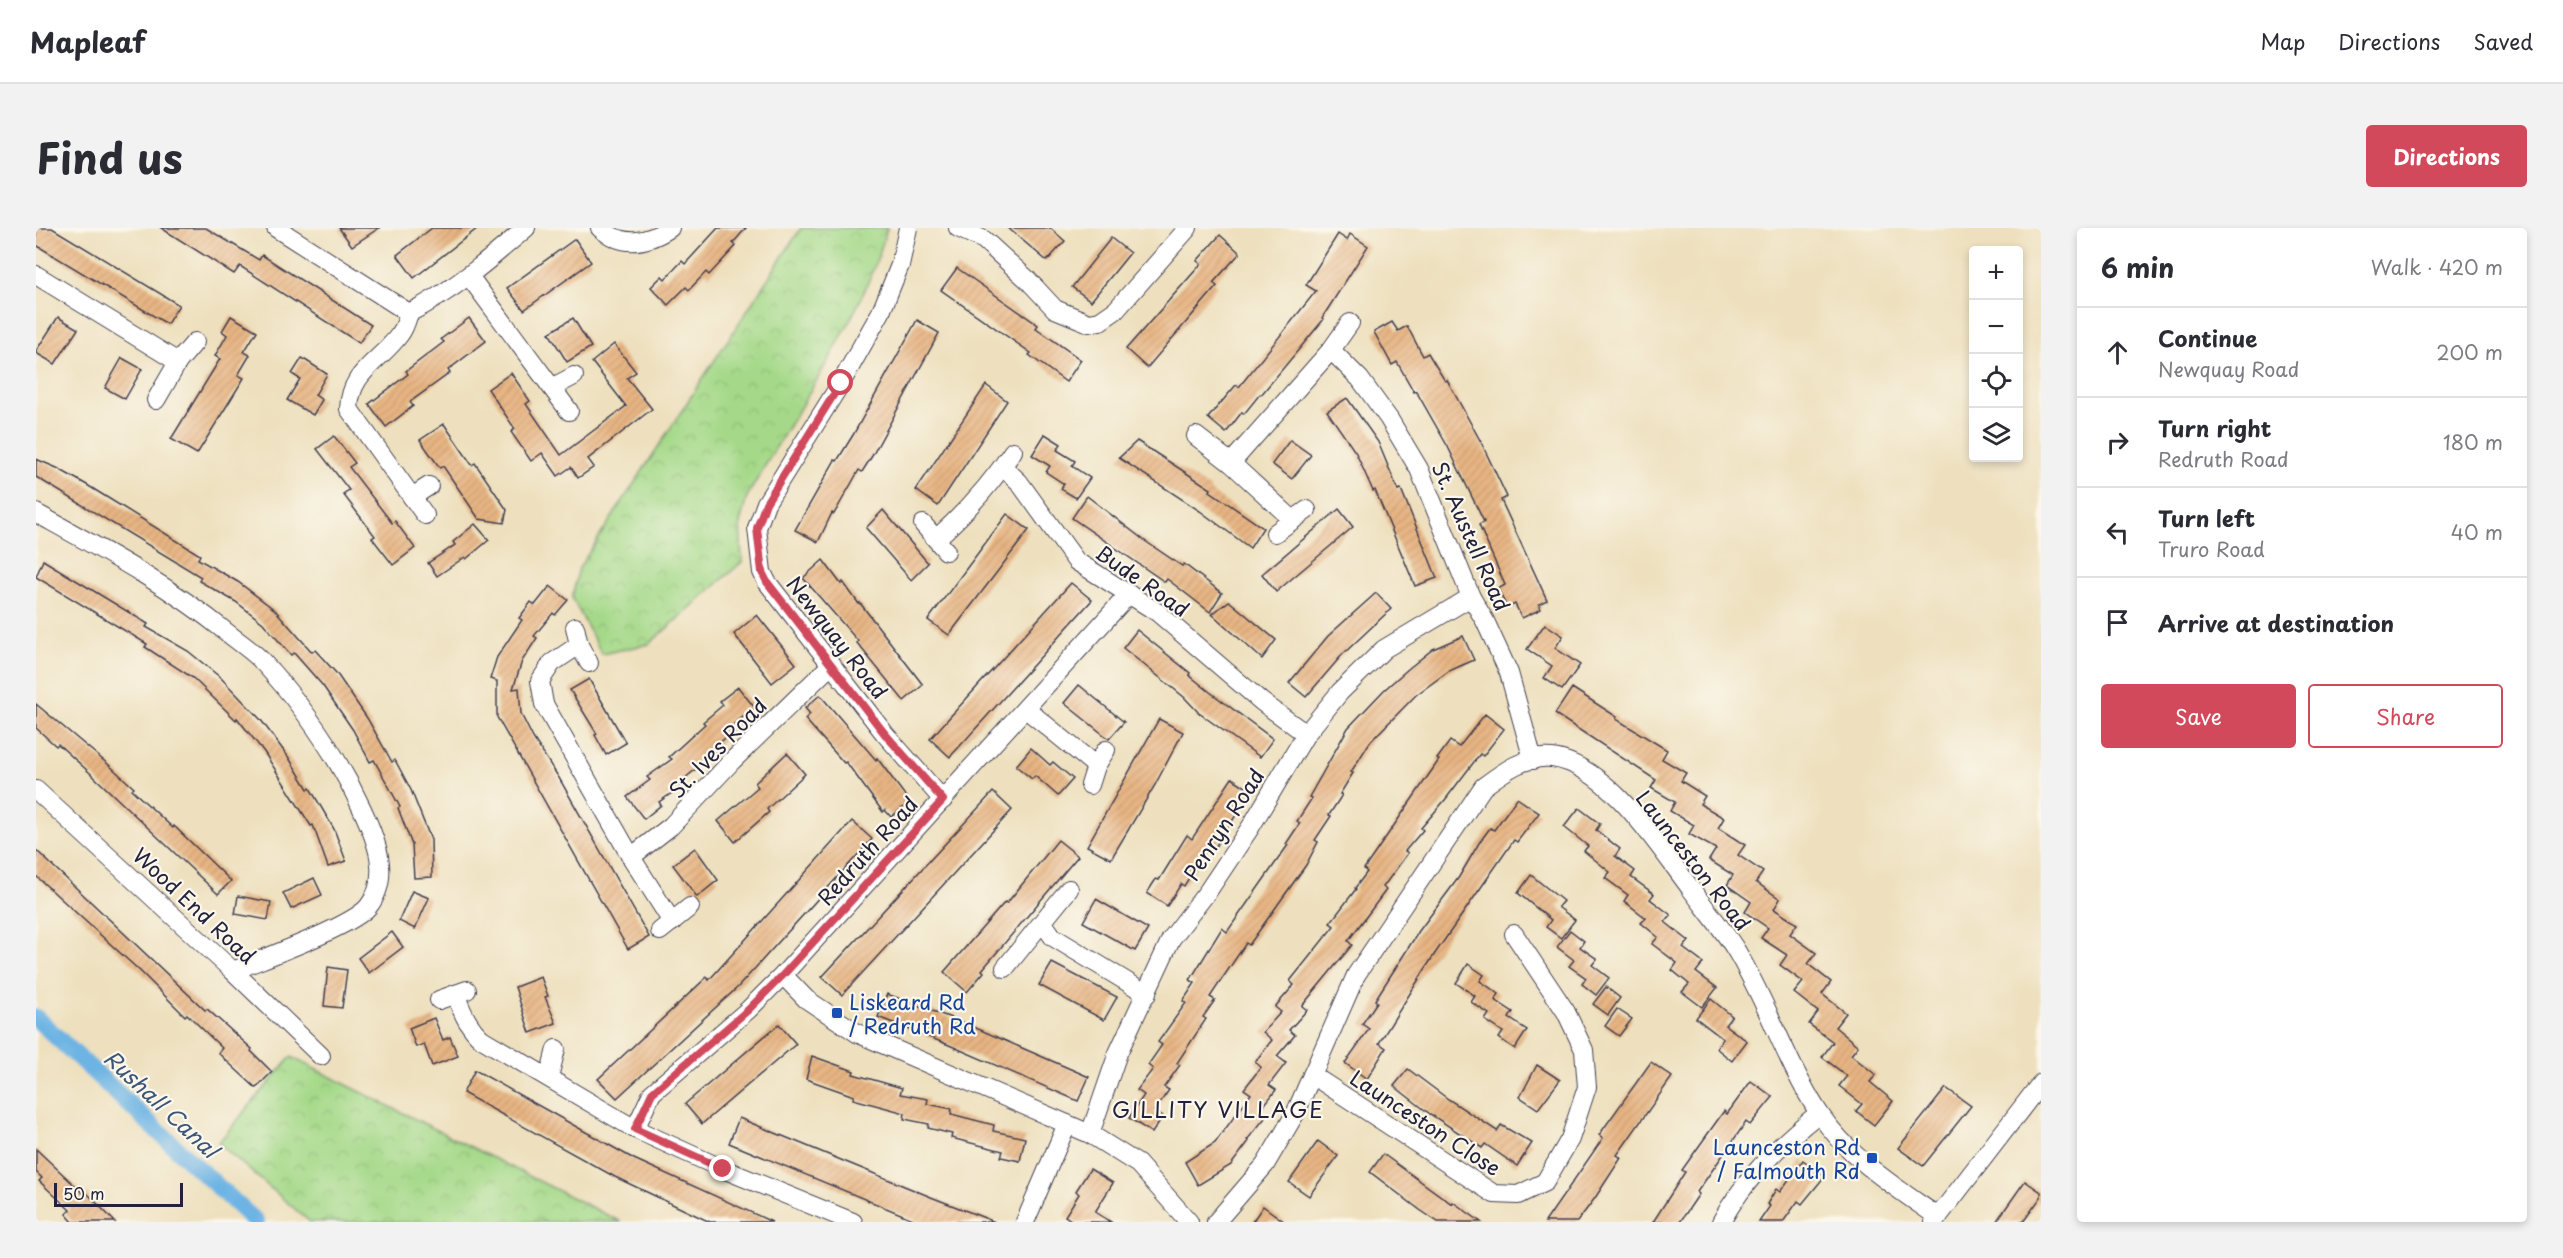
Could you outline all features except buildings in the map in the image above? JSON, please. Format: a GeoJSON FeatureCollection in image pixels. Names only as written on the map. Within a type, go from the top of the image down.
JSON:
{"type":"FeatureCollection","features":[{"type":"Feature","properties":{"kind":"street"},"geometry":{"type":"LineString","coordinates":[[276,228],[410,313]]}},
{"type":"Feature","properties":{"kind":"street"},"geometry":{"type":"LineString","coordinates":[[425,515],[349,409],[349,393],[359,376],[401,333],[410,313],[469,276],[526,228]]}},
{"type":"Feature","properties":{"kind":"street"},"geometry":{"type":"LineString","coordinates":[[600,228],[609,236],[624,241],[638,242],[654,238],[670,228]]}},
{"type":"Feature","properties":{"kind":"street","name":"Newquay Road"},"geometry":{"type":"LineString","coordinates":[[908,228],[900,265],[881,312],[841,383],[766,503],[757,528],[762,572],[767,582],[885,734],[943,800]]}},
{"type":"Feature","properties":{"kind":"street"},"geometry":{"type":"LineString","coordinates":[[958,228],[984,240],[1028,280],[1055,309],[1089,323],[1100,321],[1116,310],[1188,228]]}},
{"type":"Feature","properties":{"kind":"street"},"geometry":{"type":"LineString","coordinates":[[469,276],[554,387],[569,411]]}},
{"type":"Feature","properties":{"kind":"street"},"geometry":{"type":"LineString","coordinates":[[39,285],[178,362]]}},
{"type":"Feature","properties":{"kind":"street"},"geometry":{"type":"LineString","coordinates":[[1231,463],[1331,351],[1350,323]]}},
{"type":"Feature","properties":{"kind":"street"},"geometry":{"type":"LineString","coordinates":[[156,400],[178,362],[195,342]]}},
{"type":"Feature","properties":{"kind":"street","name":"St. Austell Road"},"geometry":{"type":"LineString","coordinates":[[1331,351],[1360,379],[1389,419],[1419,469],[1471,597],[1509,673],[1533,760]]}},
{"type":"Feature","properties":{"kind":"street"},"geometry":{"type":"LineString","coordinates":[[554,387],[574,376]]}},
{"type":"Feature","properties":{"kind":"street"},"geometry":{"type":"LineString","coordinates":[[1196,436],[1300,515],[1275,533]]}},
{"type":"Feature","properties":{"kind":"street"},"geometry":{"type":"LineString","coordinates":[[923,524],[941,545],[1013,451]]}},
{"type":"Feature","properties":{"kind":"street","name":"Bude Road"},"geometry":{"type":"LineString","coordinates":[[1003,467],[1019,482],[1076,561],[1157,612],[1262,702],[1306,734]]}},
{"type":"Feature","properties":{"kind":"street"},"geometry":{"type":"LineString","coordinates":[[412,497],[429,486]]}},
{"type":"Feature","properties":{"kind":"street"},"geometry":{"type":"LineString","coordinates":[[36,513],[130,566],[206,616],[259,658],[300,706],[349,781],[371,828],[382,866],[378,886],[368,907],[345,923],[233,971]]}},
{"type":"Feature","properties":{"kind":"street","name":"Redruth Road"},"geometry":{"type":"LineString","coordinates":[[635,1129],[652,1093],[748,1010],[783,975],[1129,594]]}},
{"type":"Feature","properties":{"kind":"street","name":"Penryn Road"},"geometry":{"type":"LineString","coordinates":[[1090,1134],[1118,1053],[1171,939],[1226,864],[1306,734],[1340,692],[1384,649],[1471,597]]}},
{"type":"Feature","properties":{"kind":"street"},"geometry":{"type":"LineString","coordinates":[[589,663],[577,636],[552,663],[540,681],[544,704],[631,857],[666,927],[690,907]]}},
{"type":"Feature","properties":{"kind":"street","name":"St. Ives Road"},"geometry":{"type":"LineString","coordinates":[[631,857],[671,826],[732,761],[832,664]]}},
{"type":"Feature","properties":{"kind":"street"},"geometry":{"type":"LineString","coordinates":[[1029,706],[1032,714],[1096,766]]}},
{"type":"Feature","properties":{"kind":"street"},"geometry":{"type":"LineString","coordinates":[[1090,785],[1096,766],[1106,750]]}},
{"type":"Feature","properties":{"kind":"street","name":"Launceston Road"},"geometry":{"type":"LineString","coordinates":[[1216,1222],[1265,1165],[1295,1114],[1356,975],[1483,787],[1509,767],[1533,760],[1551,758],[1576,765],[1604,785],[1635,816],[1734,947],[1769,1014],[1797,1075],[1819,1113],[1865,1165],[1936,1219]]}},
{"type":"Feature","properties":{"kind":"street","name":"Wood End Road"},"geometry":{"type":"LineString","coordinates":[[36,790],[233,971],[321,1056]]}},
{"type":"Feature","properties":{"kind":"street"},"geometry":{"type":"LineString","coordinates":[[1005,968],[1069,889]]}},
{"type":"Feature","properties":{"kind":"street"},"geometry":{"type":"LineString","coordinates":[[1043,923],[1053,938],[1147,994]]}},
{"type":"Feature","properties":{"kind":"street","name":"Launceston Close"},"geometry":{"type":"LineString","coordinates":[[1312,1075],[1494,1194],[1518,1195],[1545,1182],[1570,1138],[1587,1087],[1584,1050],[1566,1012],[1516,946]]}},
{"type":"Feature","properties":{"kind":"street"},"geometry":{"type":"LineString","coordinates":[[783,975],[806,999],[857,1033],[1090,1134],[1138,1164],[1189,1222]]}},
{"type":"Feature","properties":{"kind":"street"},"geometry":{"type":"LineString","coordinates":[[454,995],[474,1032],[635,1129],[723,1169],[853,1222]]}},
{"type":"Feature","properties":{"kind":"street"},"geometry":{"type":"LineString","coordinates":[[549,1077],[556,1049]]}},
{"type":"Feature","properties":{"kind":"street"},"geometry":{"type":"LineString","coordinates":[[1936,1219],[2041,1083]]}},
{"type":"Feature","properties":{"kind":"street"},"geometry":{"type":"LineString","coordinates":[[1721,1222],[1731,1203],[1769,1155],[1819,1113]]}},
{"type":"Feature","properties":{"kind":"street"},"geometry":{"type":"LineString","coordinates":[[1025,1222],[1067,1124]]}},
{"type":"Feature","properties":{"kind":"green space"},"geometry":{"type":"Polygon","coordinates":[[[801,228],[887,228],[876,263],[844,332],[747,497],[740,523],[742,562],[649,644],[602,654],[572,598],[579,568],[801,228]]]}},
{"type":"Feature","properties":{"kind":"green space"},"geometry":{"type":"Polygon","coordinates":[[[291,1057],[621,1222],[310,1222],[218,1143],[291,1057]]]}},
{"type":"Feature","properties":{"kind":"waterway","name":"Rushall Canal"},"geometry":{"type":"LineString","coordinates":[[36,1018],[256,1222]]}},
{"type":"Feature","properties":{"kind":"place","name":"Liskeard Rd / Redruth Rd"},"geometry":{"type":"Point","coordinates":[837,1013]}},
{"type":"Feature","properties":{"kind":"place","name":"Launceston Rd / Falmouth Rd"},"geometry":{"type":"Point","coordinates":[1872,1158]}},
{"type":"Feature","properties":{"kind":"district","name":"GILLITY VILLAGE"},"geometry":{"type":"Point","coordinates":[1218,1108]}},
{"type":"Feature","properties":{"kind":"route"},"geometry":{"type":"LineString","coordinates":[[723,1169],[635,1129],[652,1093],[748,1010],[783,975],[943,800],[885,734],[767,582],[762,572],[757,528],[766,503],[841,383]]}}]}
